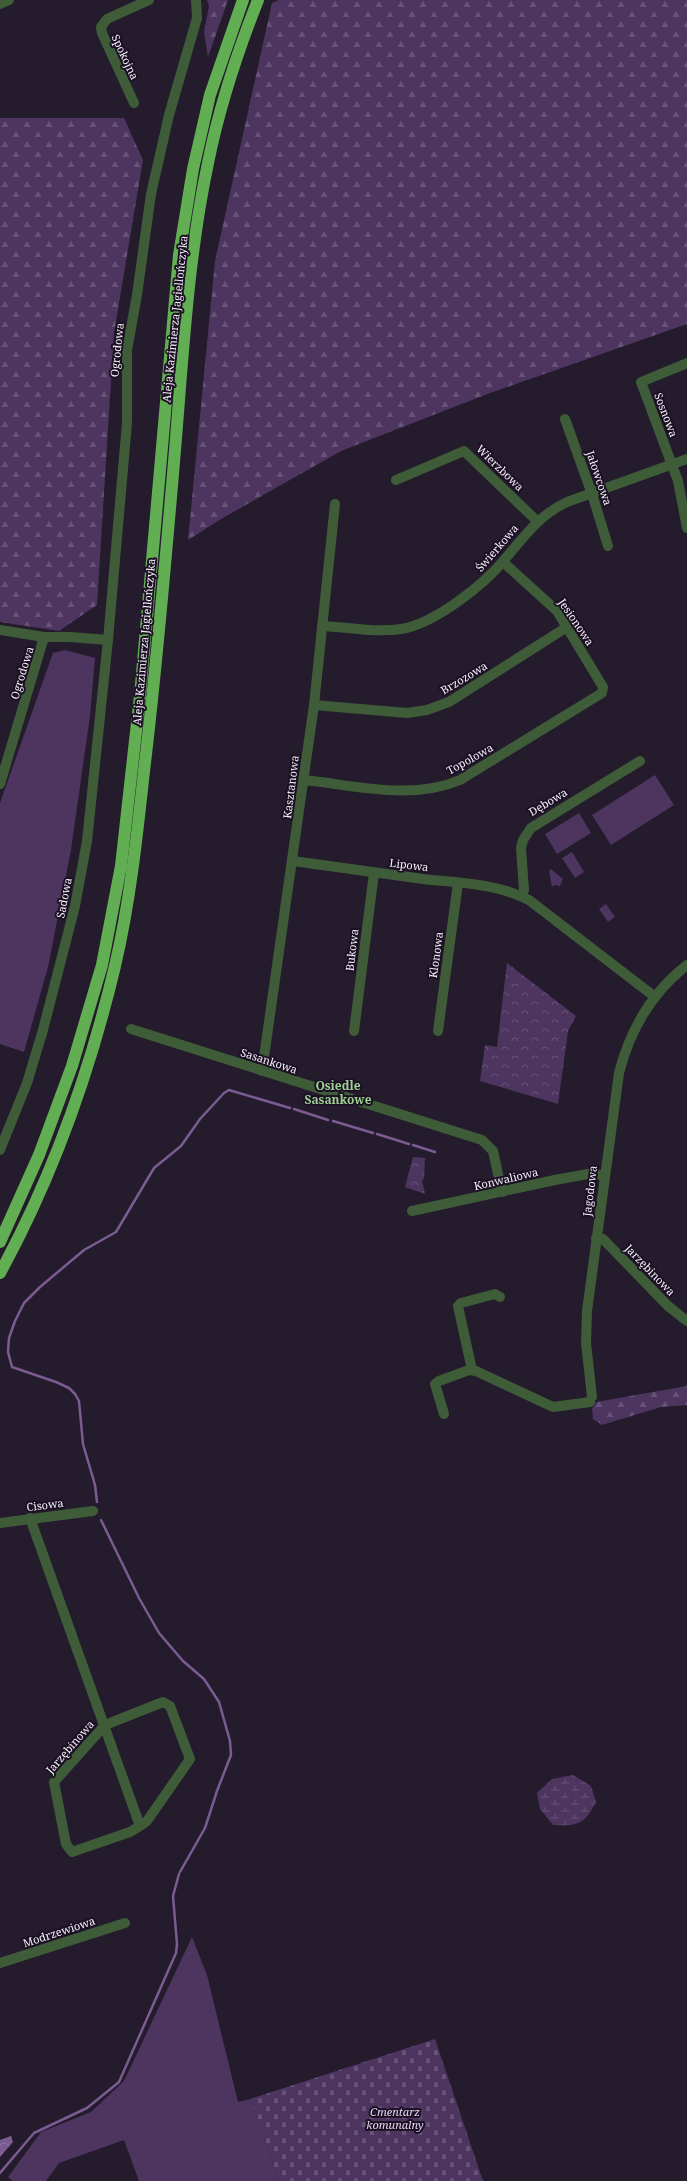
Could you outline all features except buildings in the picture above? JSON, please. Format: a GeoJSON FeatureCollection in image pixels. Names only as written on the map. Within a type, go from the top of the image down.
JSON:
{"type":"FeatureCollection","features":[{"type":"Feature","properties":{"kind":"highway","name":"Aleja Kazimierza Jagiellończyka"},"geometry":{"type":"LineString","coordinates":[[0,1242],[39,1155],[72,1066],[102,966],[121,866],[140,696],[180,255],[193,169],[210,95],[243,0]]}},
{"type":"Feature","properties":{"kind":"highway","name":"Aleja Kazimierza Jagiellończyka"},"geometry":{"type":"LineString","coordinates":[[0,1272],[14,1247],[53,1160],[88,1063],[115,964],[134,861],[156,672],[193,258],[209,157],[224,100],[258,0]]}},
{"type":"Feature","properties":{"kind":"street"},"geometry":{"type":"LineString","coordinates":[[0,4],[9,0]]}},
{"type":"Feature","properties":{"kind":"street","name":"Spokojna"},"geometry":{"type":"LineString","coordinates":[[134,103],[102,33],[101,27],[107,19],[149,0]]}},
{"type":"Feature","properties":{"kind":"street","name":"Ogrodowa"},"geometry":{"type":"LineString","coordinates":[[0,630],[44,637],[70,637],[108,640],[127,423],[127,350],[137,295],[151,194],[169,115],[196,18],[196,2]]}},
{"type":"Feature","properties":{"kind":"street","name":"Sosnowa"},"geometry":{"type":"LineString","coordinates":[[687,362],[641,382],[678,481],[687,528]]}},
{"type":"Feature","properties":{"kind":"street","name":"Jałowcowa"},"geometry":{"type":"LineString","coordinates":[[565,419],[592,494],[608,546]]}},
{"type":"Feature","properties":{"kind":"street","name":"Wierzbowa"},"geometry":{"type":"LineString","coordinates":[[396,480],[464,451],[537,521]]}},
{"type":"Feature","properties":{"kind":"street","name":"Świerkowa"},"geometry":{"type":"LineString","coordinates":[[322,626],[390,630],[415,626],[474,589],[487,579],[537,521],[559,506],[687,459]]}},
{"type":"Feature","properties":{"kind":"street","name":"Kasztanowa"},"geometry":{"type":"LineString","coordinates":[[262,1071],[314,705],[335,504]]}},
{"type":"Feature","properties":{"kind":"street","name":"Jesionowa"},"geometry":{"type":"LineString","coordinates":[[503,562],[553,606],[603,687]]}},
{"type":"Feature","properties":{"kind":"street","name":"Brzozowa"},"geometry":{"type":"LineString","coordinates":[[314,705],[403,713],[427,710],[449,702],[567,627]]}},
{"type":"Feature","properties":{"kind":"street","name":"Ogrodowa"},"geometry":{"type":"LineString","coordinates":[[0,784],[44,637]]}},
{"type":"Feature","properties":{"kind":"street","name":"Sadowa"},"geometry":{"type":"LineString","coordinates":[[0,1150],[27,1083],[43,1030],[75,906],[87,841],[108,640]]}},
{"type":"Feature","properties":{"kind":"street","name":"Topolowa"},"geometry":{"type":"LineString","coordinates":[[304,780],[421,791],[451,784],[602,693],[603,687]]}},
{"type":"Feature","properties":{"kind":"street","name":"Dębowa"},"geometry":{"type":"LineString","coordinates":[[521,896],[524,890],[521,844],[531,828],[640,762]]}},
{"type":"Feature","properties":{"kind":"street","name":"Lipowa"},"geometry":{"type":"LineString","coordinates":[[293,861],[374,873],[493,887],[521,896],[529,900],[655,997]]}},
{"type":"Feature","properties":{"kind":"street","name":"Bukowa"},"geometry":{"type":"LineString","coordinates":[[354,1031],[374,873]]}},
{"type":"Feature","properties":{"kind":"street","name":"Klonowa"},"geometry":{"type":"LineString","coordinates":[[438,1031],[458,883]]}},
{"type":"Feature","properties":{"kind":"street","name":"Jagodowa"},"geometry":{"type":"LineString","coordinates":[[472,1370],[553,1407],[591,1400],[586,1343],[587,1311],[604,1176],[616,1090],[622,1060],[637,1023],[655,997],[687,965]]}},
{"type":"Feature","properties":{"kind":"street","name":"Sasankowa"},"geometry":{"type":"LineString","coordinates":[[130,1029],[482,1140],[493,1151],[502,1192]]}},
{"type":"Feature","properties":{"kind":"street","name":"Konwaliowa"},"geometry":{"type":"LineString","coordinates":[[412,1211],[593,1173],[604,1176]]}},
{"type":"Feature","properties":{"kind":"street","name":"Jarzębinowa"},"geometry":{"type":"LineString","coordinates":[[596,1238],[603,1239],[668,1306],[687,1320]]}},
{"type":"Feature","properties":{"kind":"street"},"geometry":{"type":"LineString","coordinates":[[444,1414],[435,1384],[439,1381],[472,1370],[458,1306],[461,1303],[495,1294],[500,1297]]}},
{"type":"Feature","properties":{"kind":"street","name":"Cisowa"},"geometry":{"type":"LineString","coordinates":[[0,1523],[93,1511]]}},
{"type":"Feature","properties":{"kind":"street","name":"Jarzębinowa"},"geometry":{"type":"LineString","coordinates":[[30,1518],[140,1826]]}},
{"type":"Feature","properties":{"kind":"street","name":"Jarzębinowa"},"geometry":{"type":"LineString","coordinates":[[163,1702],[170,1706],[190,1759],[147,1821],[130,1832],[72,1852],[66,1844],[54,1782],[105,1725],[163,1702]]}},
{"type":"Feature","properties":{"kind":"street","name":"Modrzewiowa"},"geometry":{"type":"LineString","coordinates":[[0,1963],[124,1923]]}},
{"type":"Feature","properties":{"kind":"green space"},"geometry":{"type":"Polygon","coordinates":[[[207,0],[228,0],[208,57],[204,32],[209,6],[207,0]]]}},
{"type":"Feature","properties":{"kind":"green space"},"geometry":{"type":"Polygon","coordinates":[[[279,0],[687,0],[687,324],[490,393],[341,451],[221,519],[188,540],[215,261],[272,3],[279,0]]]}},
{"type":"Feature","properties":{"kind":"green space"},"geometry":{"type":"Polygon","coordinates":[[[0,118],[124,118],[143,160],[114,333],[97,605],[59,631],[0,622],[0,118]]]}},
{"type":"Feature","properties":{"kind":"green space"},"geometry":{"type":"Polygon","coordinates":[[[65,650],[95,658],[90,716],[71,850],[48,967],[24,1052],[0,1044],[0,803],[53,653],[65,650]]]}},
{"type":"Feature","properties":{"kind":"green space"},"geometry":{"type":"Polygon","coordinates":[[[655,775],[674,805],[611,845],[592,815],[655,775]]]}},
{"type":"Feature","properties":{"kind":"green space"},"geometry":{"type":"Polygon","coordinates":[[[579,813],[591,833],[557,854],[545,834],[579,813]]]}},
{"type":"Feature","properties":{"kind":"green space"},"geometry":{"type":"Polygon","coordinates":[[[572,852],[584,872],[575,878],[562,858],[572,852]]]}},
{"type":"Feature","properties":{"kind":"green space"},"geometry":{"type":"Polygon","coordinates":[[[551,869],[563,879],[560,886],[555,885],[552,887],[549,871],[551,869]]]}},
{"type":"Feature","properties":{"kind":"green space"},"geometry":{"type":"Polygon","coordinates":[[[606,904],[615,917],[608,922],[599,909],[606,904]]]}},
{"type":"Feature","properties":{"kind":"green space"},"geometry":{"type":"Polygon","coordinates":[[[507,963],[576,1016],[568,1031],[558,1104],[480,1081],[485,1045],[497,1047],[507,963]]]}},
{"type":"Feature","properties":{"kind":"green space"},"geometry":{"type":"Polygon","coordinates":[[[413,1157],[425,1158],[424,1179],[422,1180],[425,1194],[405,1187],[413,1157]]]}},
{"type":"Feature","properties":{"kind":"green space"},"geometry":{"type":"Polygon","coordinates":[[[687,1386],[687,1405],[661,1407],[602,1425],[593,1419],[592,1409],[596,1402],[687,1386]]]}},
{"type":"Feature","properties":{"kind":"green space"},"geometry":{"type":"Polygon","coordinates":[[[573,1775],[591,1786],[596,1802],[584,1820],[569,1825],[553,1825],[540,1809],[537,1793],[552,1779],[573,1775]]]}},
{"type":"Feature","properties":{"kind":"green space"},"geometry":{"type":"Polygon","coordinates":[[[192,1937],[207,1975],[238,2102],[250,2099],[279,2181],[139,2181],[124,2140],[59,2163],[46,2181],[13,2181],[8,2177],[41,2132],[91,2112],[124,2081],[192,1937]]]}},
{"type":"Feature","properties":{"kind":"green space","name":"Cmentarz komunalny"},"geometry":{"type":"Polygon","coordinates":[[[435,2039],[483,2181],[279,2181],[250,2099],[435,2039]]]}},
{"type":"Feature","properties":{"kind":"water"},"geometry":{"type":"Polygon","coordinates":[[[11,2136],[13,2142],[0,2157],[0,2140],[11,2136]]]}},
{"type":"Feature","properties":{"kind":"waterway"},"geometry":{"type":"LineString","coordinates":[[97,1502],[95,1485],[83,1444],[79,1401],[69,1388],[12,1367],[8,1352],[9,1338],[15,1321],[24,1303],[40,1287],[84,1250],[116,1232],[154,1168],[181,1146],[200,1119],[224,1093],[229,1090],[290,1108]]}},
{"type":"Feature","properties":{"kind":"waterway"},"geometry":{"type":"LineString","coordinates":[[294,1109],[328,1120]]}},
{"type":"Feature","properties":{"kind":"waterway"},"geometry":{"type":"LineString","coordinates":[[333,1121],[373,1133]]}},
{"type":"Feature","properties":{"kind":"waterway"},"geometry":{"type":"LineString","coordinates":[[377,1134],[409,1144]]}},
{"type":"Feature","properties":{"kind":"waterway"},"geometry":{"type":"LineString","coordinates":[[413,1145],[435,1152]]}},
{"type":"Feature","properties":{"kind":"waterway"},"geometry":{"type":"LineString","coordinates":[[101,1520],[139,1598],[159,1633],[183,1661],[204,1679],[219,1702],[230,1741],[231,1755],[205,1828],[180,1872]]}},
{"type":"Feature","properties":{"kind":"waterway"},"geometry":{"type":"LineString","coordinates":[[0,2173],[34,2133],[87,2108],[119,2082],[176,1953],[177,1944],[173,1896],[179,1874]]}},
{"type":"Feature","properties":{"kind":"district","name":"Osiedle Sasankowe"},"geometry":{"type":"Point","coordinates":[338,1093]}}]}
